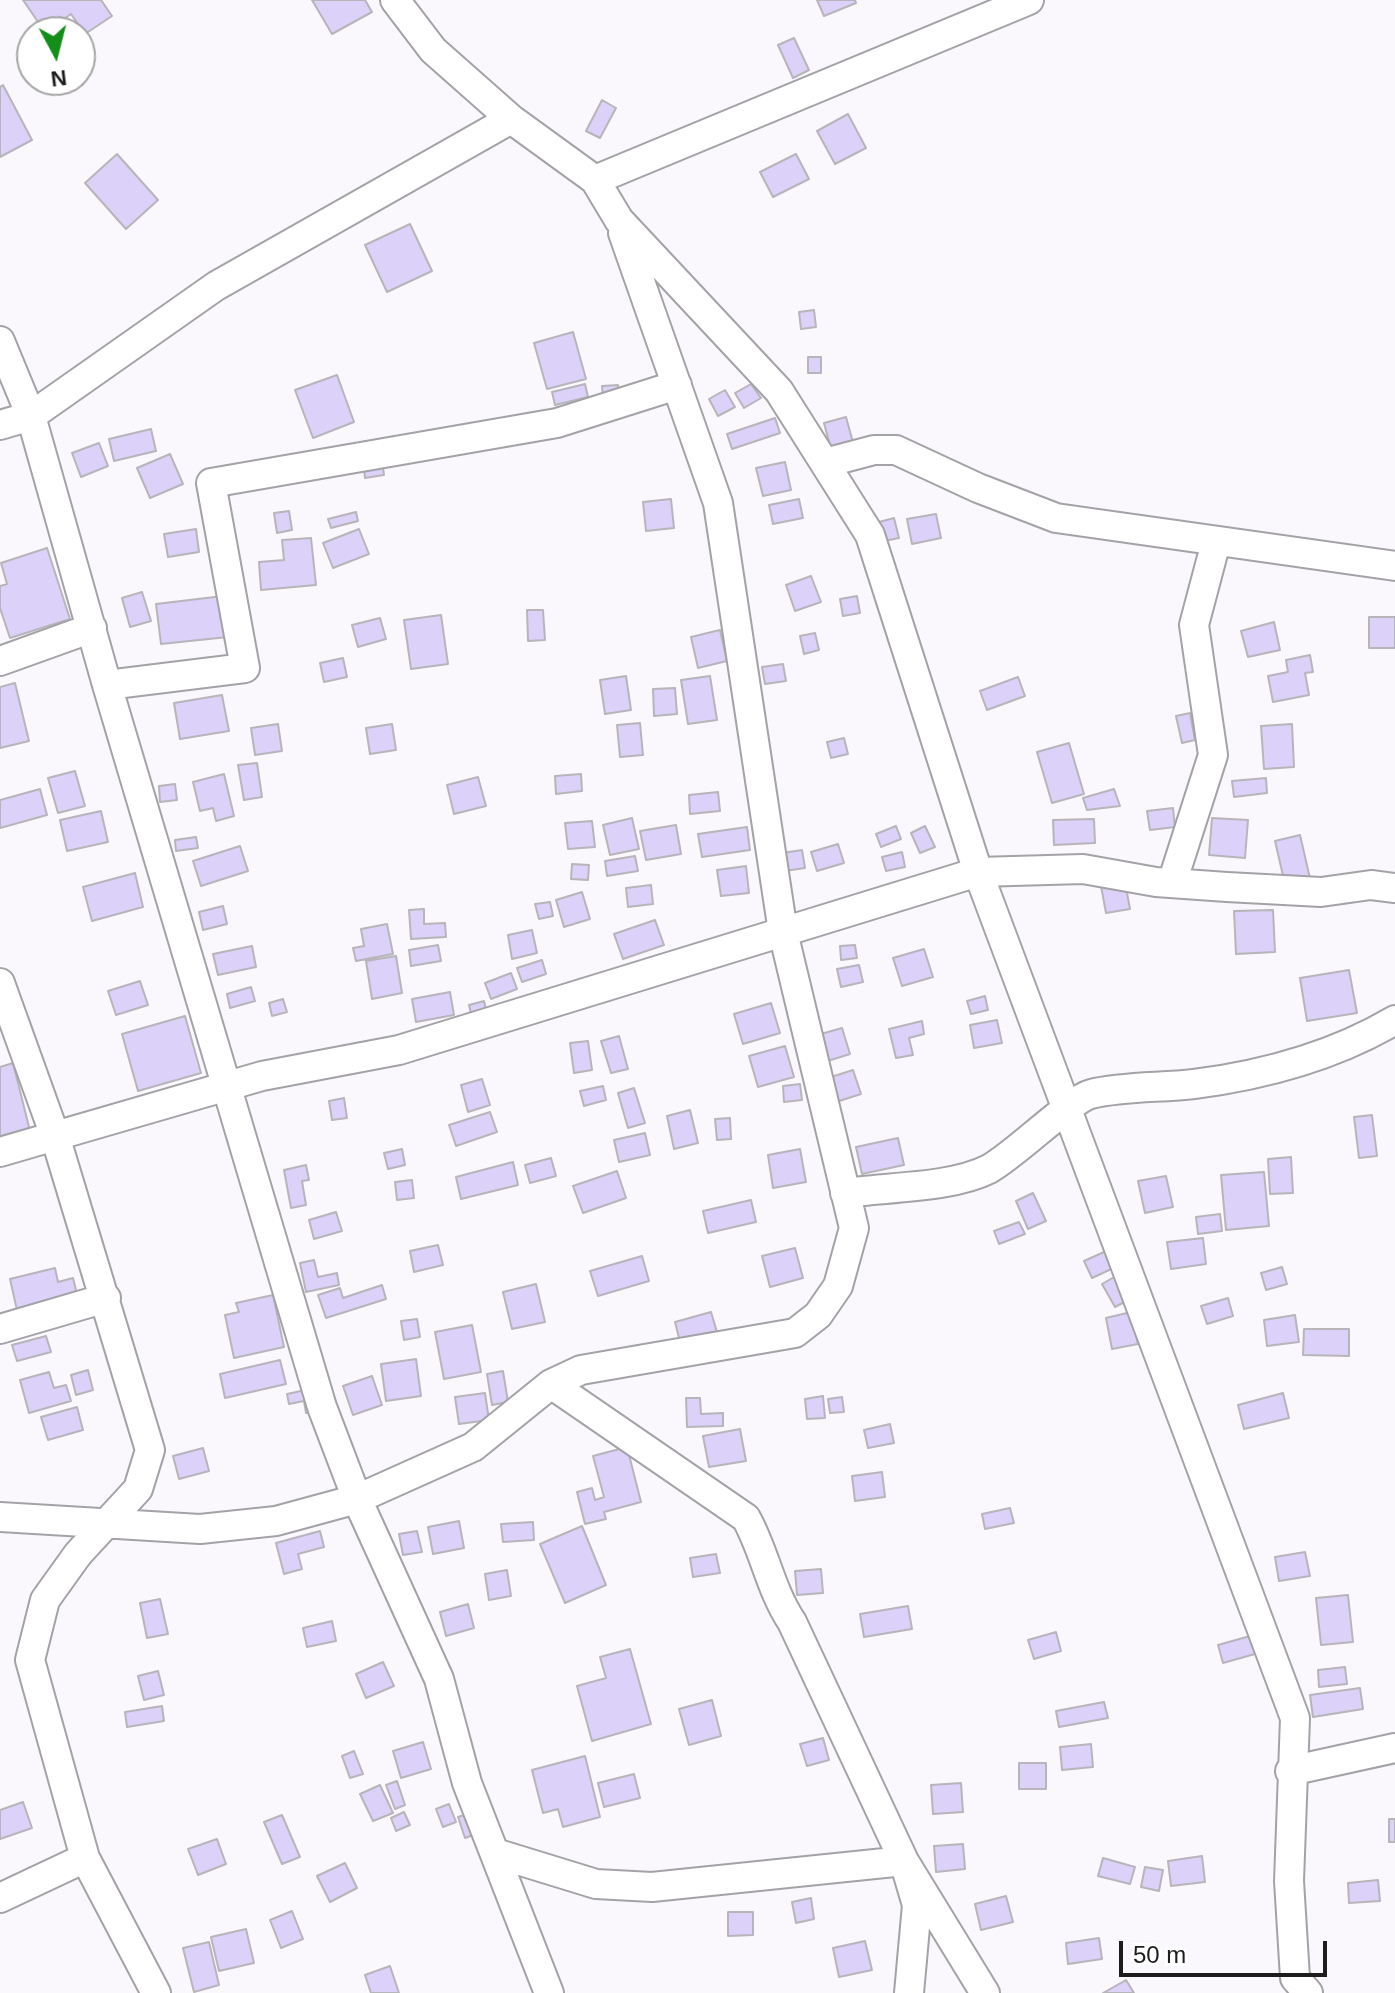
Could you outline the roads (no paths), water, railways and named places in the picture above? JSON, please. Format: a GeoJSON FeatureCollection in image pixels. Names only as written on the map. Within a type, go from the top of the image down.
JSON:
{"type":"FeatureCollection","features":[{"type":"Feature","properties":{"kind":"street"},"geometry":{"type":"LineString","coordinates":[[0,1517],[200,1529],[276,1521],[357,1499],[473,1447],[551,1384],[581,1370],[795,1333],[818,1315],[838,1286],[854,1228],[783,932],[718,503],[619,220],[595,180],[511,119],[433,50],[395,0]]}},
{"type":"Feature","properties":{"kind":"street"},"geometry":{"type":"LineString","coordinates":[[595,180],[1029,0]]}},
{"type":"Feature","properties":{"kind":"street"},"geometry":{"type":"LineString","coordinates":[[0,425],[31,416],[216,286],[511,119]]}},
{"type":"Feature","properties":{"kind":"street"},"geometry":{"type":"LineString","coordinates":[[619,220],[779,391],[870,535],[978,872],[1295,1718],[1290,1771],[1289,1881],[1295,1978],[1308,1993]]}},
{"type":"Feature","properties":{"kind":"street"},"geometry":{"type":"LineString","coordinates":[[0,341],[31,416],[107,685],[322,1407],[357,1499],[439,1679],[467,1783],[549,1993]]}},
{"type":"Feature","properties":{"kind":"street"},"geometry":{"type":"LineString","coordinates":[[107,685],[245,668],[211,483],[557,423],[677,385]]}},
{"type":"Feature","properties":{"kind":"street"},"geometry":{"type":"LineString","coordinates":[[825,463],[874,450],[896,450],[978,488],[1056,518],[1395,566]]}},
{"type":"Feature","properties":{"kind":"street"},"geometry":{"type":"LineString","coordinates":[[1172,883],[1213,755],[1194,625],[1216,542]]}},
{"type":"Feature","properties":{"kind":"street"},"geometry":{"type":"LineString","coordinates":[[0,661],[92,628]]}},
{"type":"Feature","properties":{"kind":"street"},"geometry":{"type":"LineString","coordinates":[[0,1152],[226,1086],[399,1050],[978,872],[1083,869],[1172,883],[1321,892],[1371,885],[1395,888]]}},
{"type":"Feature","properties":{"kind":"street"},"geometry":{"type":"LineString","coordinates":[[0,983],[55,1136],[150,1450],[138,1489],[78,1554],[45,1600],[30,1660],[85,1858],[156,1993]]}},
{"type":"Feature","properties":{"kind":"street"},"geometry":{"type":"LineString","coordinates":[[845,1193],[968,1177],[989,1169],[1088,1095],[1198,1083],[1293,1065],[1355,1042],[1395,1020]]}},
{"type":"Feature","properties":{"kind":"street"},"geometry":{"type":"LineString","coordinates":[[0,1329],[106,1298]]}},
{"type":"Feature","properties":{"kind":"street"},"geometry":{"type":"LineString","coordinates":[[551,1384],[746,1518],[757,1538],[775,1597],[792,1622],[904,1861],[985,1993]]}},
{"type":"Feature","properties":{"kind":"street"},"geometry":{"type":"LineString","coordinates":[[1290,1771],[1395,1748]]}},
{"type":"Feature","properties":{"kind":"street"},"geometry":{"type":"LineString","coordinates":[[495,1853],[596,1884],[652,1887],[904,1861]]}},
{"type":"Feature","properties":{"kind":"street"},"geometry":{"type":"LineString","coordinates":[[0,1898],[85,1858]]}},
{"type":"Feature","properties":{"kind":"street"},"geometry":{"type":"LineString","coordinates":[[904,1861],[917,1905],[909,1993]]}}]}
